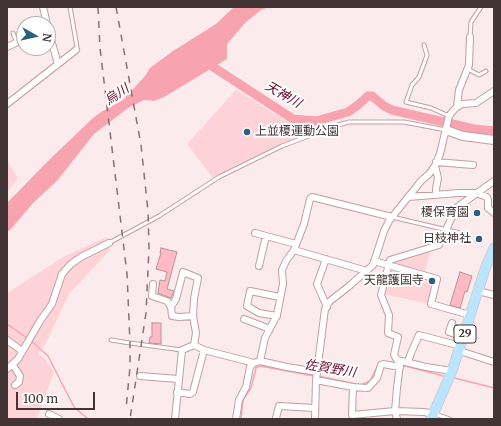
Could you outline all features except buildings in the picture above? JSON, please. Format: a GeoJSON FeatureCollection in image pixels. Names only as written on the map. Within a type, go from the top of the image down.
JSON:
{"type":"FeatureCollection","features":[{"type":"Feature","properties":{"kind":"main road","name":"29"},"geometry":{"type":"LineString","coordinates":[[433,416],[462,345],[486,266],[494,249]]}},
{"type":"Feature","properties":{"kind":"street"},"geometry":{"type":"LineString","coordinates":[[315,419],[317,376],[326,309],[330,301],[367,271],[374,261],[384,231],[392,217],[436,164],[449,117],[457,106],[459,90],[468,69],[470,37]]}},
{"type":"Feature","properties":{"kind":"street"},"geometry":{"type":"LineString","coordinates":[[7,47],[16,42]]}},
{"type":"Feature","properties":{"kind":"street"},"geometry":{"type":"LineString","coordinates":[[8,101],[76,50]]}},
{"type":"Feature","properties":{"kind":"street"},"geometry":{"type":"LineString","coordinates":[[56,56],[58,64]]}},
{"type":"Feature","properties":{"kind":"street"},"geometry":{"type":"LineString","coordinates":[[457,106],[465,103],[476,103],[494,91]]}},
{"type":"Feature","properties":{"kind":"street"},"geometry":{"type":"LineString","coordinates":[[446,129],[463,136],[494,140]]}},
{"type":"Feature","properties":{"kind":"street"},"geometry":{"type":"LineString","coordinates":[[436,164],[473,165]]}},
{"type":"Feature","properties":{"kind":"street"},"geometry":{"type":"LineString","coordinates":[[436,164],[438,178],[436,195]]}},
{"type":"Feature","properties":{"kind":"street"},"geometry":{"type":"LineString","coordinates":[[397,419],[395,411],[400,364],[394,355],[398,337],[388,333],[389,315],[381,295],[390,260],[439,245],[456,208],[494,181]]}},
{"type":"Feature","properties":{"kind":"street"},"geometry":{"type":"LineString","coordinates":[[408,197],[476,193],[488,200],[488,208],[494,213]]}},
{"type":"Feature","properties":{"kind":"street"},"geometry":{"type":"LineString","coordinates":[[236,419],[238,400],[246,387],[250,367],[257,362],[265,338],[277,316],[283,284],[282,270],[295,247],[304,224],[310,199],[312,197],[392,217]]}},
{"type":"Feature","properties":{"kind":"street"},"geometry":{"type":"LineString","coordinates":[[255,233],[326,259],[367,271]]}},
{"type":"Feature","properties":{"kind":"street"},"geometry":{"type":"LineString","coordinates":[[259,266],[266,236]]}},
{"type":"Feature","properties":{"kind":"street"},"geometry":{"type":"LineString","coordinates":[[7,369],[18,359],[55,298],[62,274],[71,264],[81,257],[108,244]]}},
{"type":"Feature","properties":{"kind":"street"},"geometry":{"type":"LineString","coordinates":[[326,259],[317,284],[327,307]]}},
{"type":"Feature","properties":{"kind":"street"},"geometry":{"type":"LineString","coordinates":[[374,261],[437,279],[431,304],[470,315]]}},
{"type":"Feature","properties":{"kind":"street"},"geometry":{"type":"LineString","coordinates":[[171,307],[176,299],[183,272],[198,278],[194,299],[193,316],[196,333],[194,345]]}},
{"type":"Feature","properties":{"kind":"street"},"geometry":{"type":"LineString","coordinates":[[153,284],[152,296],[167,301],[171,307],[172,316],[193,316]]}},
{"type":"Feature","properties":{"kind":"street"},"geometry":{"type":"LineString","coordinates":[[277,316],[259,313],[247,306],[250,291],[280,296]]}},
{"type":"Feature","properties":{"kind":"street"},"geometry":{"type":"LineString","coordinates":[[478,291],[494,295]]}},
{"type":"Feature","properties":{"kind":"street"},"geometry":{"type":"LineString","coordinates":[[244,319],[270,329]]}},
{"type":"Feature","properties":{"kind":"street"},"geometry":{"type":"LineString","coordinates":[[452,323],[449,332],[462,345]]}},
{"type":"Feature","properties":{"kind":"street"},"geometry":{"type":"LineString","coordinates":[[408,362],[410,353],[419,335],[462,345],[494,362]]}},
{"type":"Feature","properties":{"kind":"street"},"geometry":{"type":"LineString","coordinates":[[7,340],[25,347]]}},
{"type":"Feature","properties":{"kind":"street"},"geometry":{"type":"LineString","coordinates":[[175,419],[182,350],[194,345],[204,350],[257,362],[293,368],[353,387],[368,388],[377,378],[381,365],[383,364],[400,364],[408,362],[426,367],[452,371]]}},
{"type":"Feature","properties":{"kind":"street"},"geometry":{"type":"LineString","coordinates":[[177,392],[190,394],[193,392],[204,350]]}},
{"type":"Feature","properties":{"kind":"street"},"geometry":{"type":"LineString","coordinates":[[13,364],[20,376],[19,382],[15,385]]}},
{"type":"Feature","properties":{"kind":"street"},"geometry":{"type":"LineString","coordinates":[[140,376],[178,379]]}},
{"type":"Feature","properties":{"kind":"street"},"geometry":{"type":"LineString","coordinates":[[353,387],[352,415],[395,411],[424,412],[433,416]]}},
{"type":"Feature","properties":{"kind":"street"},"geometry":{"type":"LineString","coordinates":[[276,418],[279,406],[315,408]]}},
{"type":"Feature","properties":{"kind":"street"},"geometry":{"type":"LineString","coordinates":[[49,414],[59,419]]}},
{"type":"Feature","properties":{"kind":"lane"},"geometry":{"type":"LineString","coordinates":[[70,7],[77,47],[76,50]]}},
{"type":"Feature","properties":{"kind":"lane"},"geometry":{"type":"LineString","coordinates":[[470,37],[471,22],[481,7]]}},
{"type":"Feature","properties":{"kind":"lane"},"geometry":{"type":"LineString","coordinates":[[13,32],[16,40]]}},
{"type":"Feature","properties":{"kind":"lane"},"geometry":{"type":"LineString","coordinates":[[424,45],[427,55],[418,77],[412,84],[406,102],[431,108],[449,117]]}},
{"type":"Feature","properties":{"kind":"lane"},"geometry":{"type":"LineString","coordinates":[[468,69],[479,75],[486,71]]}},
{"type":"Feature","properties":{"kind":"lane"},"geometry":{"type":"LineString","coordinates":[[108,244],[159,216],[219,177],[282,146],[338,124],[349,122],[404,122],[446,129]]}},
{"type":"Feature","properties":{"kind":"lane"},"geometry":{"type":"LineString","coordinates":[[392,217],[464,234]]}},
{"type":"Feature","properties":{"kind":"lane"},"geometry":{"type":"LineString","coordinates":[[111,340],[182,350]]}},
{"type":"Feature","properties":{"kind":"lane"},"geometry":{"type":"LineString","coordinates":[[433,416],[450,419]]}},
{"type":"Feature","properties":{"kind":"shaded area"},"geometry":{"type":"Polygon","coordinates":[[[234,7],[270,7],[261,10],[246,22],[227,44],[227,59],[164,97],[154,101],[144,100],[128,108],[94,134],[57,181],[34,202],[7,232],[7,203],[49,160],[93,118],[123,100],[145,76],[150,68],[173,51],[216,24],[234,7]]]}},
{"type":"Feature","properties":{"kind":"shaded area","name":"上並榎運動公園"},"geometry":{"type":"Polygon","coordinates":[[[236,90],[298,128],[297,137],[213,178],[187,144],[236,90]]]}},
{"type":"Feature","properties":{"kind":"shaded area"},"geometry":{"type":"Polygon","coordinates":[[[7,160],[18,179],[7,192],[7,160]]]}},
{"type":"Feature","properties":{"kind":"shaded area"},"geometry":{"type":"Polygon","coordinates":[[[107,237],[110,250],[69,294],[46,343],[38,353],[45,359],[54,372],[37,419],[7,419],[7,293],[63,257],[107,237]]]}},
{"type":"Feature","properties":{"kind":"shaded area"},"geometry":{"type":"Polygon","coordinates":[[[425,251],[430,252],[425,273],[391,264],[391,262],[425,251]]]}},
{"type":"Feature","properties":{"kind":"shaded area"},"geometry":{"type":"Polygon","coordinates":[[[390,267],[435,280],[430,304],[383,294],[390,267]]]}},
{"type":"Feature","properties":{"kind":"waterway","name":"天神川"},"geometry":{"type":"LineString","coordinates":[[204,61],[293,119],[316,121],[348,112],[368,96],[372,96],[384,106],[392,110],[474,129],[494,131]]}},
{"type":"Feature","properties":{"kind":"waterway","name":"佐賀野川"},"geometry":{"type":"LineString","coordinates":[[7,324],[27,338]]}},
{"type":"Feature","properties":{"kind":"waterway","name":"佐賀野川"},"geometry":{"type":"LineString","coordinates":[[30,340],[48,356],[74,407],[88,419]]}},
{"type":"Feature","properties":{"kind":"waterway","name":"佐賀野川"},"geometry":{"type":"LineString","coordinates":[[389,362],[399,364]]}},
{"type":"Feature","properties":{"kind":"waterway","name":"佐賀野川"},"geometry":{"type":"LineString","coordinates":[[361,385],[370,381],[379,363]]}},
{"type":"Feature","properties":{"kind":"waterway","name":"佐賀野川"},"geometry":{"type":"LineString","coordinates":[[402,365],[443,376]]}},
{"type":"Feature","properties":{"kind":"waterway","name":"佐賀野川"},"geometry":{"type":"LineString","coordinates":[[241,419],[243,400],[251,388],[256,368],[260,366],[314,376]]}},
{"type":"Feature","properties":{"kind":"waterway","name":"佐賀野川"},"geometry":{"type":"LineString","coordinates":[[318,376],[355,384]]}},
{"type":"Feature","properties":{"kind":"waterway","name":"佐賀野川"},"geometry":{"type":"LineString","coordinates":[[455,378],[494,388]]}},
{"type":"Feature","properties":{"kind":"railway"},"geometry":{"type":"LineString","coordinates":[[98,7],[100,48],[127,274],[130,367],[126,409]]}},
{"type":"Feature","properties":{"kind":"railway"},"geometry":{"type":"LineString","coordinates":[[116,7],[141,145],[148,211],[149,248],[146,313],[130,419]]}},
{"type":"Feature","properties":{"kind":"place","name":"上並榎運動公園"},"geometry":{"type":"Point","coordinates":[247,132]}},
{"type":"Feature","properties":{"kind":"place","name":"榎保育園"},"geometry":{"type":"Point","coordinates":[477,213]}},
{"type":"Feature","properties":{"kind":"place","name":"日枝神社"},"geometry":{"type":"Point","coordinates":[479,239]}},
{"type":"Feature","properties":{"kind":"place","name":"天龍護国寺"},"geometry":{"type":"Point","coordinates":[432,281]}},
{"type":"Feature","properties":{"kind":"water label","name":"烏川"},"geometry":{"type":"Point","coordinates":[117,95]}}]}
